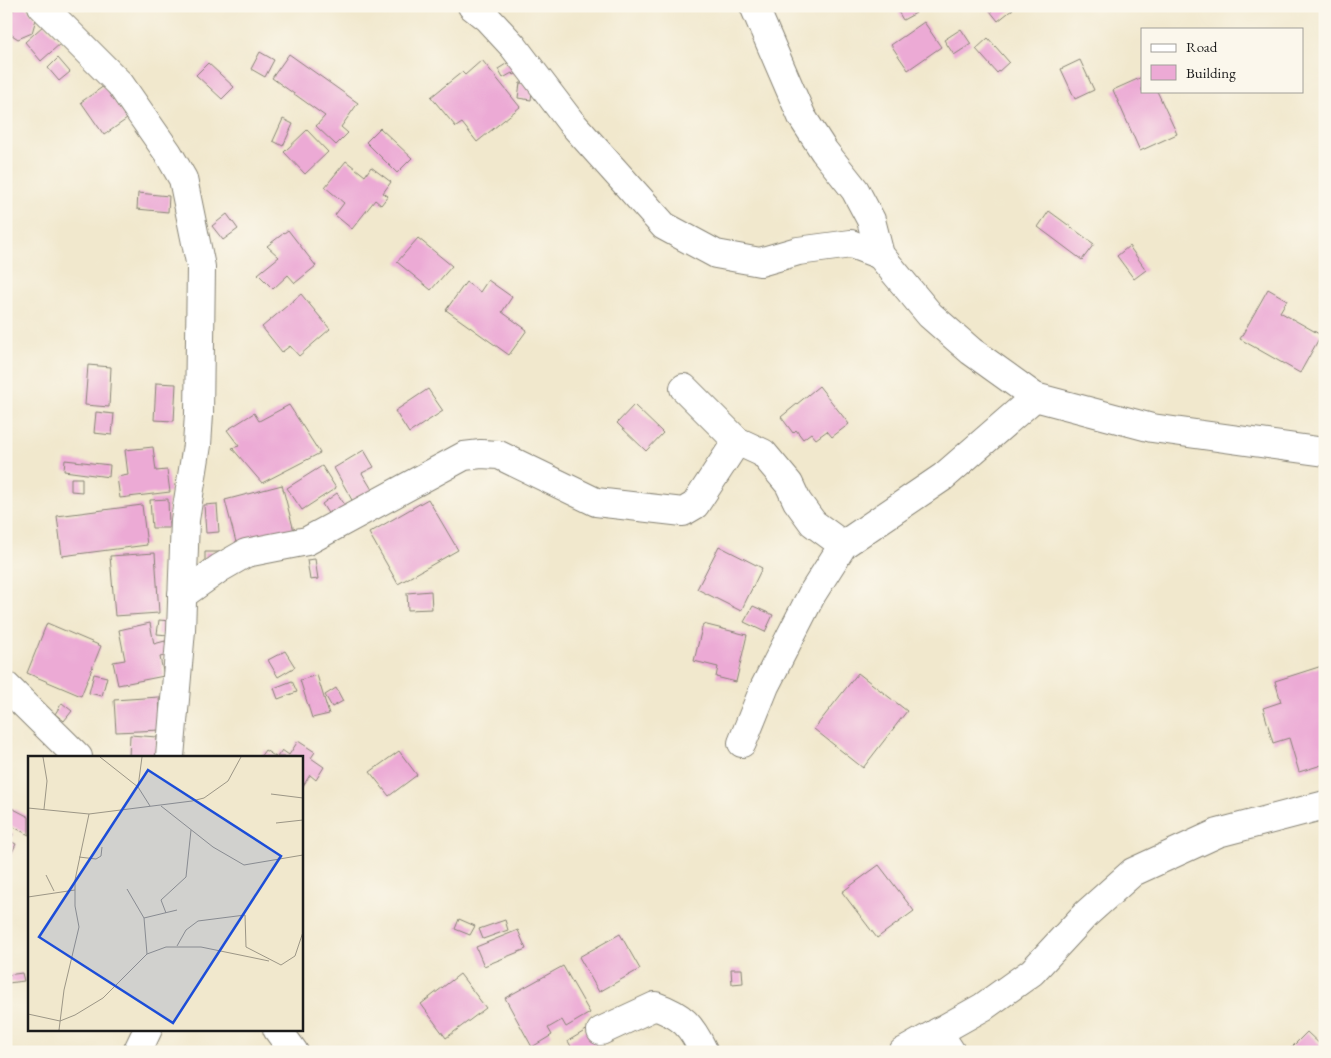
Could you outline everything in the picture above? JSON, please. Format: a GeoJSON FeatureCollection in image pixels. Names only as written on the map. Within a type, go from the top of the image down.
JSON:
{"type":"FeatureCollection","features":[{"type":"Feature","properties":{"kind":"street"},"geometry":{"type":"LineString","coordinates":[[42,6],[120,84],[168,153],[183,179],[201,268],[199,414],[197,444],[185,520],[182,595],[170,756]]}},
{"type":"Feature","properties":{"kind":"street"},"geometry":{"type":"LineString","coordinates":[[472,6],[487,18],[514,46],[570,121],[664,226],[716,254],[760,262],[798,251],[851,244],[880,255]]}},
{"type":"Feature","properties":{"kind":"street"},"geometry":{"type":"LineString","coordinates":[[754,6],[802,117],[824,152],[855,190],[871,220],[880,255],[930,315],[971,351],[1035,397],[1152,428],[1325,452]]}},
{"type":"Feature","properties":{"kind":"street"},"geometry":{"type":"LineString","coordinates":[[684,388],[737,441],[763,453],[789,484],[797,501],[813,523],[843,545]]}},
{"type":"Feature","properties":{"kind":"street"},"geometry":{"type":"LineString","coordinates":[[742,743],[765,686],[812,594],[843,545],[943,477],[1035,397]]}},
{"type":"Feature","properties":{"kind":"street"},"geometry":{"type":"LineString","coordinates":[[182,595],[220,568],[246,553],[307,541],[464,456],[499,455],[596,502],[683,512],[695,505],[737,441]]}},
{"type":"Feature","properties":{"kind":"street"},"geometry":{"type":"LineString","coordinates":[[6,686],[77,756]]}},
{"type":"Feature","properties":{"kind":"street"},"geometry":{"type":"LineString","coordinates":[[902,1052],[944,1042],[983,1007],[1032,972],[1086,914],[1133,872],[1218,833],[1325,805]]}},
{"type":"Feature","properties":{"kind":"street"},"geometry":{"type":"LineString","coordinates":[[601,1031],[655,1006],[673,1012],[688,1023],[704,1052]]}},
{"type":"Feature","properties":{"kind":"street"},"geometry":{"type":"LineString","coordinates":[[137,1052],[148,1030]]}},
{"type":"Feature","properties":{"kind":"street"},"geometry":{"type":"LineString","coordinates":[[278,1030],[294,1052]]}},
{"type":"Feature","properties":{"kind":"building"},"geometry":{"type":"Polygon","coordinates":[[[18,6],[25,6],[36,19],[32,33],[18,39],[6,31],[6,16],[18,6]]]}},
{"type":"Feature","properties":{"kind":"building"},"geometry":{"type":"Polygon","coordinates":[[[899,6],[912,6],[916,13],[903,20],[896,8],[899,6]]]}},
{"type":"Feature","properties":{"kind":"building"},"geometry":{"type":"Polygon","coordinates":[[[986,6],[1011,6],[1013,9],[998,21],[986,6]]]}},
{"type":"Feature","properties":{"kind":"building"},"geometry":{"type":"Polygon","coordinates":[[[924,22],[941,47],[908,70],[891,45],[924,22]]]}},
{"type":"Feature","properties":{"kind":"building"},"geometry":{"type":"Polygon","coordinates":[[[44,25],[61,43],[41,61],[25,42],[44,25]]]}},
{"type":"Feature","properties":{"kind":"building"},"geometry":{"type":"Polygon","coordinates":[[[961,29],[971,44],[954,55],[944,40],[961,29]]]}},
{"type":"Feature","properties":{"kind":"building"},"geometry":{"type":"Polygon","coordinates":[[[988,38],[1009,62],[997,73],[976,49],[988,38]]]}},
{"type":"Feature","properties":{"kind":"building"},"geometry":{"type":"Polygon","coordinates":[[[260,52],[274,60],[265,77],[251,69],[260,52]]]}},
{"type":"Feature","properties":{"kind":"building"},"geometry":{"type":"Polygon","coordinates":[[[289,54],[358,103],[341,127],[348,133],[336,145],[316,126],[325,116],[272,78],[289,54]]]}},
{"type":"Feature","properties":{"kind":"building"},"geometry":{"type":"Polygon","coordinates":[[[58,58],[70,72],[59,81],[48,68],[58,58]]]}},
{"type":"Feature","properties":{"kind":"building"},"geometry":{"type":"Polygon","coordinates":[[[514,59],[518,73],[514,75],[512,73],[503,78],[498,69],[514,59]]]}},
{"type":"Feature","properties":{"kind":"building"},"geometry":{"type":"Polygon","coordinates":[[[482,60],[520,107],[477,142],[462,123],[456,127],[431,97],[462,72],[465,75],[482,60]]]}},
{"type":"Feature","properties":{"kind":"building"},"geometry":{"type":"Polygon","coordinates":[[[1080,60],[1094,90],[1075,99],[1061,69],[1080,60]]]}},
{"type":"Feature","properties":{"kind":"building"},"geometry":{"type":"Polygon","coordinates":[[[208,63],[234,87],[222,99],[196,75],[208,63]]]}},
{"type":"Feature","properties":{"kind":"building"},"geometry":{"type":"Polygon","coordinates":[[[1141,77],[1141,92],[1157,92],[1177,134],[1140,151],[1113,90],[1141,77]]]}},
{"type":"Feature","properties":{"kind":"building"},"geometry":{"type":"Polygon","coordinates":[[[520,83],[533,84],[531,100],[518,98],[520,83]]]}},
{"type":"Feature","properties":{"kind":"building"},"geometry":{"type":"Polygon","coordinates":[[[104,86],[127,119],[104,135],[81,102],[104,86]]]}},
{"type":"Feature","properties":{"kind":"building"},"geometry":{"type":"Polygon","coordinates":[[[283,119],[293,124],[283,146],[273,141],[283,119]]]}},
{"type":"Feature","properties":{"kind":"building"},"geometry":{"type":"Polygon","coordinates":[[[380,128],[412,158],[397,173],[366,142],[380,128]]]}},
{"type":"Feature","properties":{"kind":"building"},"geometry":{"type":"Polygon","coordinates":[[[307,130],[328,152],[305,174],[284,152],[307,130]]]}},
{"type":"Feature","properties":{"kind":"building"},"geometry":{"type":"Polygon","coordinates":[[[346,161],[365,176],[371,167],[391,182],[383,193],[388,196],[381,205],[375,200],[352,229],[335,215],[344,203],[325,187],[346,161]]]}},
{"type":"Feature","properties":{"kind":"building"},"geometry":{"type":"Polygon","coordinates":[[[138,193],[169,196],[168,212],[137,209],[138,193]]]}},
{"type":"Feature","properties":{"kind":"building"},"geometry":{"type":"Polygon","coordinates":[[[1049,211],[1094,244],[1082,260],[1038,227],[1049,211]]]}},
{"type":"Feature","properties":{"kind":"building"},"geometry":{"type":"Polygon","coordinates":[[[227,214],[238,229],[223,240],[212,226],[227,214]]]}},
{"type":"Feature","properties":{"kind":"building"},"geometry":{"type":"Polygon","coordinates":[[[288,230],[316,266],[295,283],[288,275],[273,289],[258,274],[279,257],[267,246],[288,230]]]}},
{"type":"Feature","properties":{"kind":"building"},"geometry":{"type":"Polygon","coordinates":[[[418,238],[452,266],[431,290],[397,262],[418,238]]]}},
{"type":"Feature","properties":{"kind":"building"},"geometry":{"type":"Polygon","coordinates":[[[1129,246],[1146,270],[1134,279],[1117,256],[1129,246]]]}},
{"type":"Feature","properties":{"kind":"building"},"geometry":{"type":"Polygon","coordinates":[[[488,280],[512,297],[502,312],[527,330],[509,355],[446,310],[466,282],[480,292],[488,280]]]}},
{"type":"Feature","properties":{"kind":"building"},"geometry":{"type":"Polygon","coordinates":[[[1268,289],[1287,300],[1280,312],[1321,335],[1300,373],[1240,339],[1268,289]]]}},
{"type":"Feature","properties":{"kind":"building"},"geometry":{"type":"Polygon","coordinates":[[[301,294],[330,329],[299,356],[290,346],[282,352],[262,327],[301,294]]]}},
{"type":"Feature","properties":{"kind":"building"},"geometry":{"type":"Polygon","coordinates":[[[88,365],[111,367],[109,407],[85,405],[88,365]]]}},
{"type":"Feature","properties":{"kind":"building"},"geometry":{"type":"Polygon","coordinates":[[[156,383],[176,384],[174,421],[154,420],[156,383]]]}},
{"type":"Feature","properties":{"kind":"building"},"geometry":{"type":"Polygon","coordinates":[[[819,386],[849,424],[832,437],[827,431],[816,439],[811,433],[803,439],[796,430],[793,433],[781,417],[819,386]]]}},
{"type":"Feature","properties":{"kind":"building"},"geometry":{"type":"Polygon","coordinates":[[[428,389],[443,411],[409,433],[395,411],[428,389]]]}},
{"type":"Feature","properties":{"kind":"building"},"geometry":{"type":"Polygon","coordinates":[[[289,405],[320,453],[262,483],[232,448],[239,446],[227,430],[254,413],[259,421],[289,405]]]}},
{"type":"Feature","properties":{"kind":"building"},"geometry":{"type":"Polygon","coordinates":[[[634,405],[663,433],[646,451],[617,423],[634,405]]]}},
{"type":"Feature","properties":{"kind":"building"},"geometry":{"type":"Polygon","coordinates":[[[96,412],[114,414],[112,435],[94,433],[96,412]]]}},
{"type":"Feature","properties":{"kind":"building"},"geometry":{"type":"Polygon","coordinates":[[[153,447],[156,471],[167,470],[170,492],[120,498],[117,477],[128,475],[125,450],[153,447]]]}},
{"type":"Feature","properties":{"kind":"building"},"geometry":{"type":"Polygon","coordinates":[[[364,450],[374,467],[362,473],[377,498],[357,509],[334,468],[364,450]]]}},
{"type":"Feature","properties":{"kind":"building"},"geometry":{"type":"Polygon","coordinates":[[[65,460],[110,465],[109,477],[64,471],[65,460]]]}},
{"type":"Feature","properties":{"kind":"building"},"geometry":{"type":"Polygon","coordinates":[[[322,466],[336,488],[302,510],[287,488],[322,466]]]}},
{"type":"Feature","properties":{"kind":"building"},"geometry":{"type":"Polygon","coordinates":[[[71,478],[82,478],[82,492],[71,491],[71,478]]]}},
{"type":"Feature","properties":{"kind":"building"},"geometry":{"type":"Polygon","coordinates":[[[282,485],[294,531],[237,546],[225,500],[282,485]]]}},
{"type":"Feature","properties":{"kind":"building"},"geometry":{"type":"Polygon","coordinates":[[[337,493],[347,508],[331,518],[322,504],[337,493]]]}},
{"type":"Feature","properties":{"kind":"building"},"geometry":{"type":"Polygon","coordinates":[[[168,499],[169,528],[152,528],[150,500],[168,499]]]}},
{"type":"Feature","properties":{"kind":"building"},"geometry":{"type":"Polygon","coordinates":[[[428,499],[458,550],[398,584],[369,533],[428,499]]]}},
{"type":"Feature","properties":{"kind":"building"},"geometry":{"type":"Polygon","coordinates":[[[217,504],[219,532],[206,533],[204,505],[217,504]]]}},
{"type":"Feature","properties":{"kind":"building"},"geometry":{"type":"Polygon","coordinates":[[[142,505],[147,545],[62,556],[57,516],[142,505]]]}},
{"type":"Feature","properties":{"kind":"building"},"geometry":{"type":"Polygon","coordinates":[[[719,546],[762,568],[741,611],[697,589],[719,546]]]}},
{"type":"Feature","properties":{"kind":"building"},"geometry":{"type":"Polygon","coordinates":[[[205,552],[219,552],[219,562],[205,562],[205,552]]]}},
{"type":"Feature","properties":{"kind":"building"},"geometry":{"type":"Polygon","coordinates":[[[155,553],[159,613],[115,616],[110,556],[155,553]]]}},
{"type":"Feature","properties":{"kind":"building"},"geometry":{"type":"Polygon","coordinates":[[[315,559],[318,579],[310,580],[307,560],[315,559]]]}},
{"type":"Feature","properties":{"kind":"building"},"geometry":{"type":"Polygon","coordinates":[[[431,591],[432,609],[408,610],[407,593],[431,591]]]}},
{"type":"Feature","properties":{"kind":"building"},"geometry":{"type":"Polygon","coordinates":[[[753,606],[773,615],[765,632],[744,622],[753,606]]]}},
{"type":"Feature","properties":{"kind":"building"},"geometry":{"type":"Polygon","coordinates":[[[159,620],[170,621],[168,635],[157,634],[159,620]]]}},
{"type":"Feature","properties":{"kind":"building"},"geometry":{"type":"Polygon","coordinates":[[[47,623],[101,646],[81,696],[27,673],[47,623]]]}},
{"type":"Feature","properties":{"kind":"building"},"geometry":{"type":"Polygon","coordinates":[[[150,623],[154,644],[165,641],[168,655],[160,657],[164,676],[118,685],[113,662],[125,660],[119,630],[150,623]]]}},
{"type":"Feature","properties":{"kind":"building"},"geometry":{"type":"Polygon","coordinates":[[[703,624],[747,635],[736,682],[716,677],[718,667],[694,661],[703,624]]]}},
{"type":"Feature","properties":{"kind":"building"},"geometry":{"type":"Polygon","coordinates":[[[285,651],[295,667],[278,677],[268,660],[285,651]]]}},
{"type":"Feature","properties":{"kind":"building"},"geometry":{"type":"Polygon","coordinates":[[[1325,665],[1325,764],[1299,772],[1289,738],[1273,743],[1263,708],[1281,702],[1275,681],[1325,665]]]}},
{"type":"Feature","properties":{"kind":"building"},"geometry":{"type":"Polygon","coordinates":[[[858,673],[907,711],[863,768],[814,729],[858,673]]]}},
{"type":"Feature","properties":{"kind":"building"},"geometry":{"type":"Polygon","coordinates":[[[94,674],[107,677],[102,696],[89,693],[94,674]]]}},
{"type":"Feature","properties":{"kind":"building"},"geometry":{"type":"Polygon","coordinates":[[[317,675],[329,714],[312,718],[300,680],[317,675]]]}},
{"type":"Feature","properties":{"kind":"building"},"geometry":{"type":"Polygon","coordinates":[[[292,681],[297,692],[278,699],[274,688],[292,681]]]}},
{"type":"Feature","properties":{"kind":"building"},"geometry":{"type":"Polygon","coordinates":[[[336,688],[343,701],[332,707],[325,695],[336,688]]]}},
{"type":"Feature","properties":{"kind":"building"},"geometry":{"type":"Polygon","coordinates":[[[159,697],[161,730],[116,732],[114,700],[159,697]]]}},
{"type":"Feature","properties":{"kind":"building"},"geometry":{"type":"Polygon","coordinates":[[[62,703],[72,711],[64,721],[55,714],[62,703]]]}},
{"type":"Feature","properties":{"kind":"building"},"geometry":{"type":"Polygon","coordinates":[[[130,735],[157,737],[156,756],[129,756],[130,735]]]}},
{"type":"Feature","properties":{"kind":"building"},"geometry":{"type":"Polygon","coordinates":[[[298,741],[315,752],[311,758],[324,767],[316,780],[310,775],[302,787],[302,756],[278,756],[282,750],[289,755],[298,741]]]}},
{"type":"Feature","properties":{"kind":"building"},"geometry":{"type":"Polygon","coordinates":[[[265,750],[274,756],[261,756],[265,750]]]}},
{"type":"Feature","properties":{"kind":"building"},"geometry":{"type":"Polygon","coordinates":[[[399,751],[417,775],[389,796],[370,772],[399,751]]]}},
{"type":"Feature","properties":{"kind":"building"},"geometry":{"type":"Polygon","coordinates":[[[6,805],[28,816],[28,834],[6,823],[6,805]]]}},
{"type":"Feature","properties":{"kind":"building"},"geometry":{"type":"Polygon","coordinates":[[[6,831],[13,834],[10,841],[16,844],[6,865],[6,831]]]}},
{"type":"Feature","properties":{"kind":"building"},"geometry":{"type":"Polygon","coordinates":[[[879,865],[914,911],[877,938],[842,892],[879,865]]]}},
{"type":"Feature","properties":{"kind":"building"},"geometry":{"type":"Polygon","coordinates":[[[459,919],[475,926],[470,935],[455,929],[459,919]]]}},
{"type":"Feature","properties":{"kind":"building"},"geometry":{"type":"Polygon","coordinates":[[[505,920],[508,930],[483,939],[479,929],[505,920]]]}},
{"type":"Feature","properties":{"kind":"building"},"geometry":{"type":"Polygon","coordinates":[[[518,930],[526,949],[484,966],[476,947],[518,930]]]}},
{"type":"Feature","properties":{"kind":"building"},"geometry":{"type":"Polygon","coordinates":[[[620,934],[640,969],[599,992],[579,957],[620,934]]]}},
{"type":"Feature","properties":{"kind":"building"},"geometry":{"type":"Polygon","coordinates":[[[563,966],[590,1013],[566,1027],[562,1020],[548,1028],[552,1035],[532,1047],[505,998],[563,966]]]}},
{"type":"Feature","properties":{"kind":"building"},"geometry":{"type":"Polygon","coordinates":[[[731,969],[742,969],[743,983],[732,984],[731,969]]]}},
{"type":"Feature","properties":{"kind":"building"},"geometry":{"type":"Polygon","coordinates":[[[22,973],[24,981],[8,983],[7,975],[22,973]]]}},
{"type":"Feature","properties":{"kind":"building"},"geometry":{"type":"Polygon","coordinates":[[[460,974],[486,1008],[446,1038],[421,1004],[460,974]]]}},
{"type":"Feature","properties":{"kind":"building"},"geometry":{"type":"Polygon","coordinates":[[[1325,1006],[1325,1020],[1320,1008],[1325,1006]]]}},
{"type":"Feature","properties":{"kind":"building"},"geometry":{"type":"Polygon","coordinates":[[[588,1029],[598,1046],[590,1052],[574,1052],[568,1041],[588,1029]]]}},
{"type":"Feature","properties":{"kind":"building"},"geometry":{"type":"Polygon","coordinates":[[[1307,1032],[1325,1049],[1322,1052],[1287,1052],[1307,1032]]]}},
{"type":"Feature","properties":{"kind":"building"},"geometry":{"type":"Polygon","coordinates":[[[773,1048],[774,1052],[761,1052],[761,1051],[773,1048]]]}}]}
